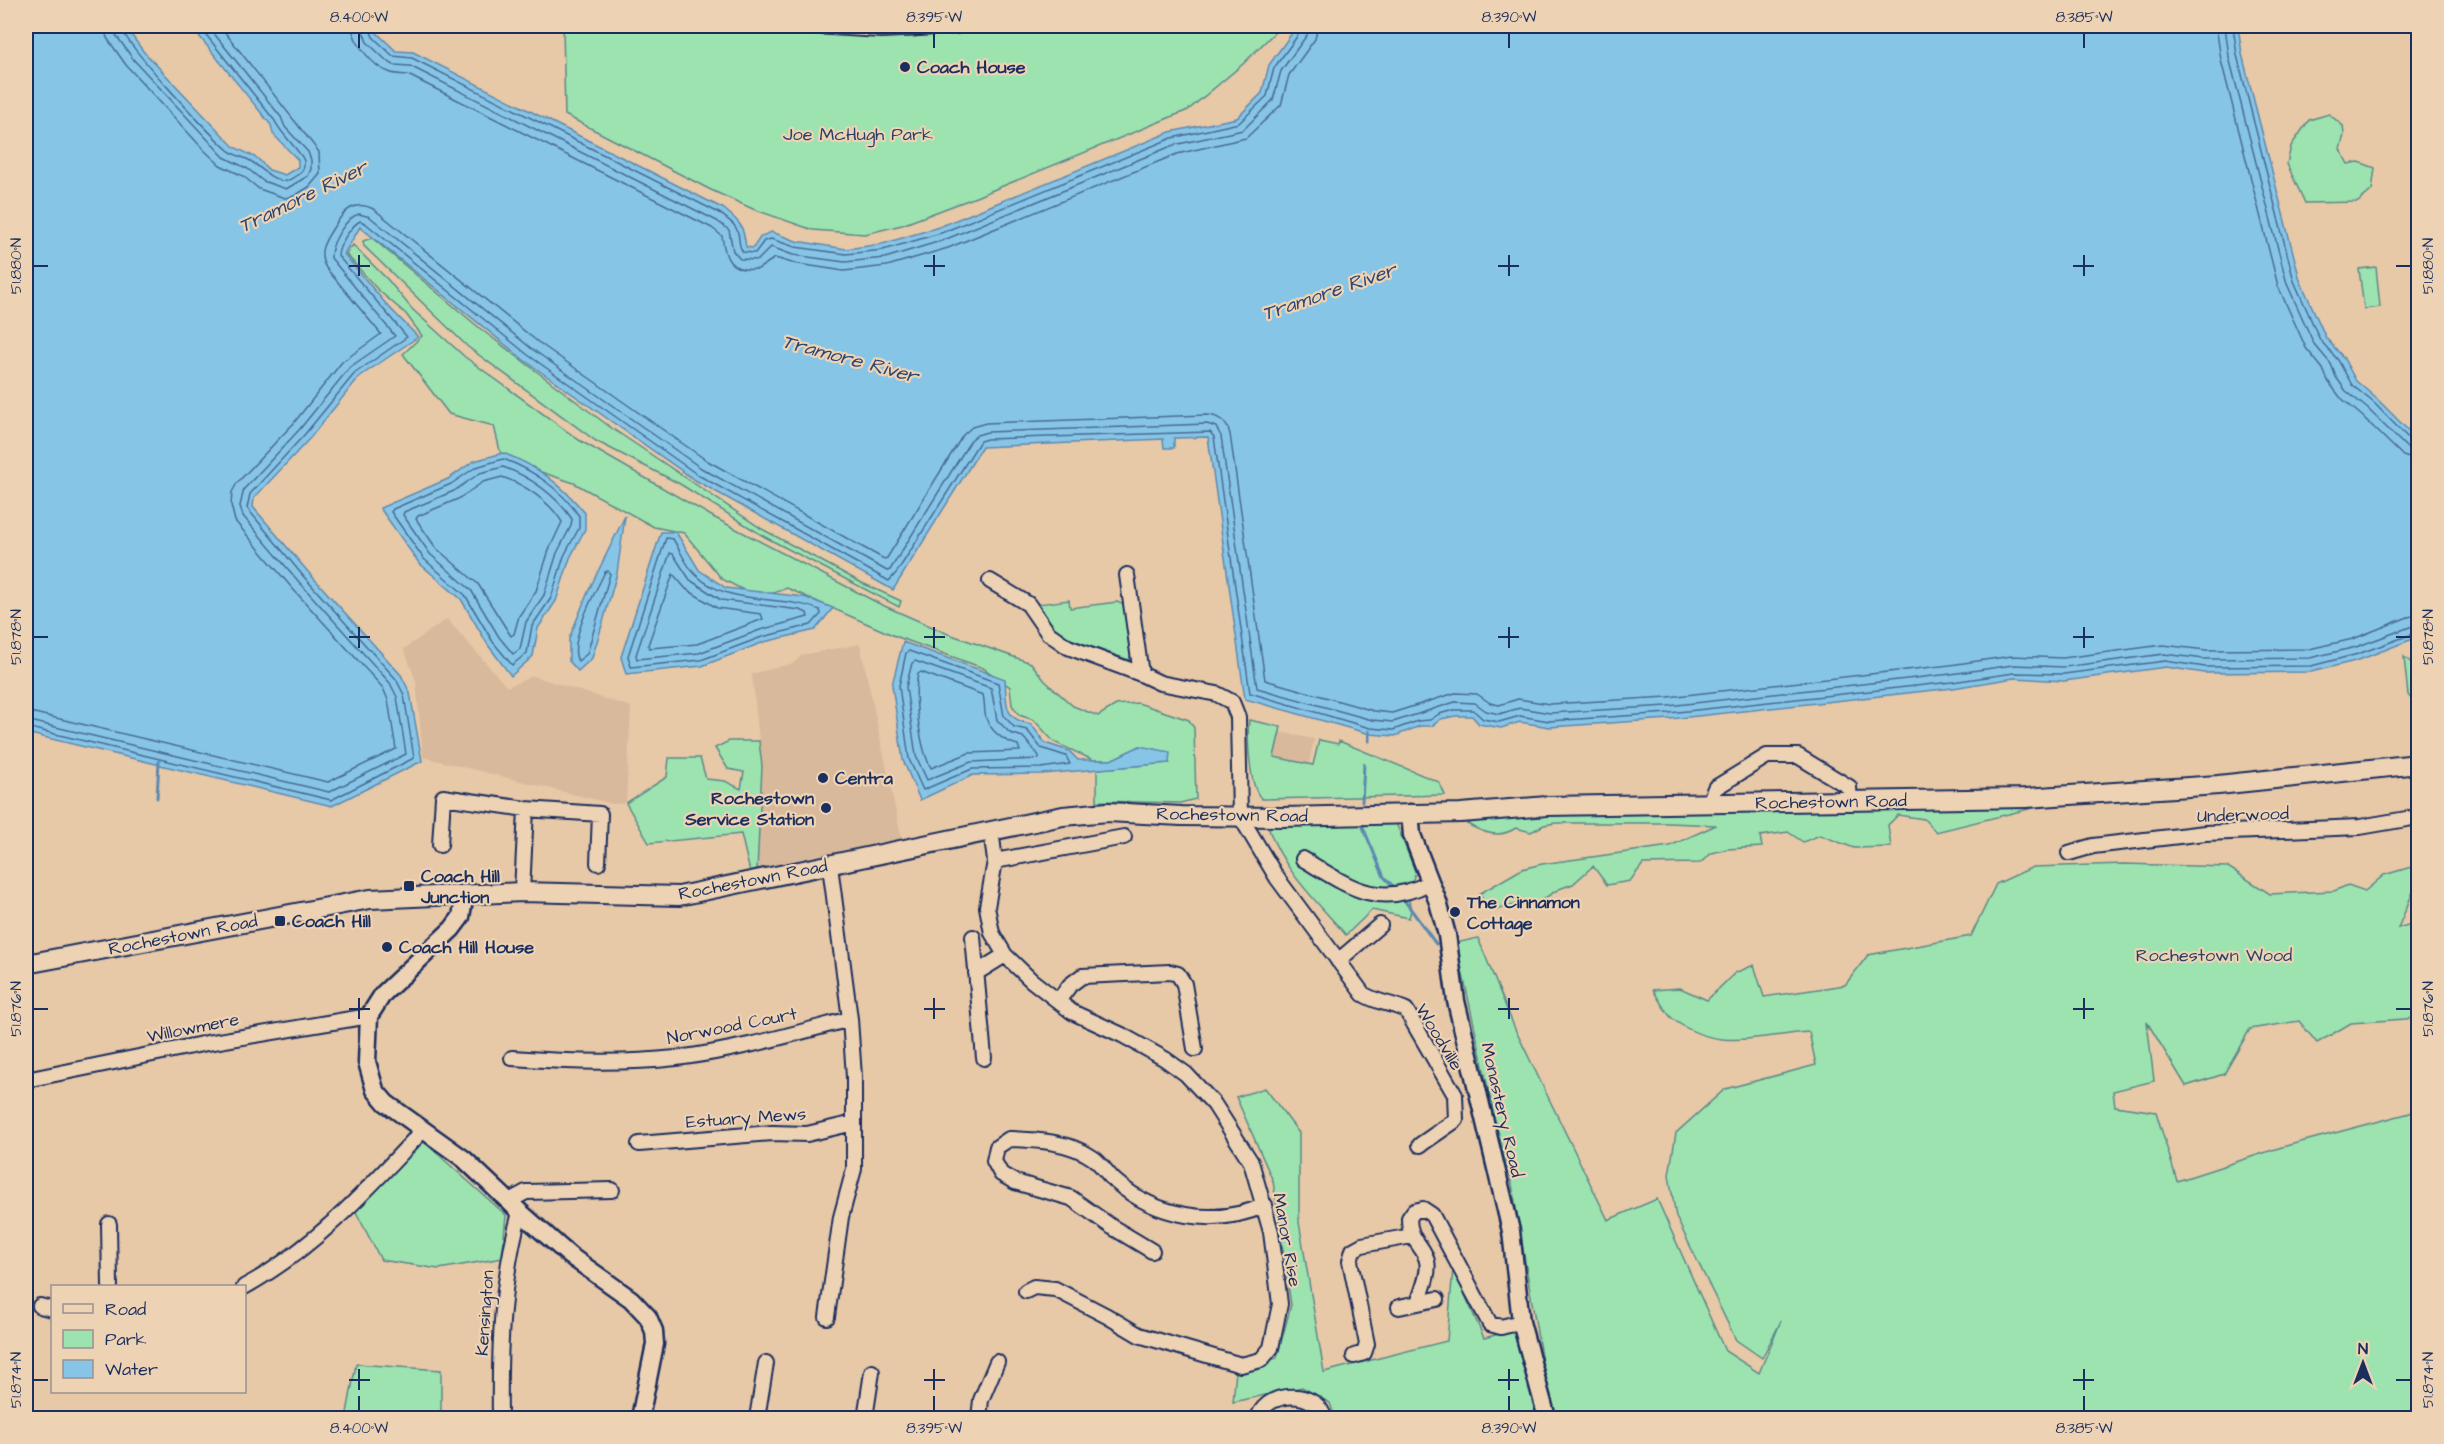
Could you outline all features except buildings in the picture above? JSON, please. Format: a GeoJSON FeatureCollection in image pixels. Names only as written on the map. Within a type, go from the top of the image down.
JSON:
{"type":"FeatureCollection","features":[{"type":"Feature","properties":{"kind":"main road","name":"Rochestown Road"},"geometry":{"type":"LineString","coordinates":[[26,964],[370,899],[522,892],[679,896],[830,866],[991,830],[1063,816],[1108,812],[1240,816],[1444,813],[1547,806],[2026,798],[2218,785],[2418,764]]}},
{"type":"Feature","properties":{"kind":"street"},"geometry":{"type":"LineString","coordinates":[[814,26],[855,29],[956,26]]}},
{"type":"Feature","properties":{"kind":"street"},"geometry":{"type":"LineString","coordinates":[[1127,575],[1141,674]]}},
{"type":"Feature","properties":{"kind":"street"},"geometry":{"type":"LineString","coordinates":[[990,581],[1028,604],[1044,629],[1058,641],[1104,662],[1141,674],[1160,684],[1225,697],[1234,705],[1238,727],[1240,816]]}},
{"type":"Feature","properties":{"kind":"street"},"geometry":{"type":"LineString","coordinates":[[1709,803],[1714,788],[1767,756],[1798,756],[1849,787],[1850,802]]}},
{"type":"Feature","properties":{"kind":"street"},"geometry":{"type":"LineString","coordinates":[[440,845],[443,797],[526,809],[600,814],[598,863]]}},
{"type":"Feature","properties":{"kind":"street"},"geometry":{"type":"LineString","coordinates":[[522,892],[526,809]]}},
{"type":"Feature","properties":{"kind":"street","name":"Monastery Road"},"geometry":{"type":"LineString","coordinates":[[1410,813],[1412,835],[1438,902],[1447,935],[1455,1001],[1511,1231],[1521,1322],[1547,1419]]}},
{"type":"Feature","properties":{"kind":"street","name":"Woodville"},"geometry":{"type":"LineString","coordinates":[[1240,816],[1276,878],[1363,994],[1375,1001],[1406,1010],[1455,1095],[1456,1120],[1420,1145]]}},
{"type":"Feature","properties":{"kind":"street","name":"Underwood"},"geometry":{"type":"LineString","coordinates":[[2069,853],[2094,846],[2205,833],[2360,827],[2418,817]]}},
{"type":"Feature","properties":{"kind":"street"},"geometry":{"type":"LineString","coordinates":[[976,973],[1005,955],[992,933],[987,907],[995,861],[991,830]]}},
{"type":"Feature","properties":{"kind":"street"},"geometry":{"type":"LineString","coordinates":[[995,861],[1124,837]]}},
{"type":"Feature","properties":{"kind":"street"},"geometry":{"type":"LineString","coordinates":[[1303,859],[1357,890],[1391,894],[1408,893],[1429,883]]}},
{"type":"Feature","properties":{"kind":"street"},"geometry":{"type":"LineString","coordinates":[[827,1317],[841,1216],[854,1169],[854,1077],[850,1019],[830,866]]}},
{"type":"Feature","properties":{"kind":"street"},"geometry":{"type":"LineString","coordinates":[[465,894],[461,918],[383,994],[369,1016],[367,1062],[375,1090],[386,1103],[464,1159],[514,1207],[570,1255],[631,1299],[648,1317],[654,1332],[655,1344],[640,1419]]}},
{"type":"Feature","properties":{"kind":"street"},"geometry":{"type":"LineString","coordinates":[[1338,961],[1380,925]]}},
{"type":"Feature","properties":{"kind":"street"},"geometry":{"type":"LineString","coordinates":[[973,937],[984,1058]]}},
{"type":"Feature","properties":{"kind":"street","name":"Manor Rise"},"geometry":{"type":"LineString","coordinates":[[1005,955],[1072,1012],[1122,1035],[1165,1059],[1186,1074],[1214,1104],[1251,1162],[1271,1232],[1280,1304],[1271,1348],[1261,1360],[1240,1365],[1139,1335],[1055,1289],[1034,1287],[1026,1291]]}},
{"type":"Feature","properties":{"kind":"street"},"geometry":{"type":"LineString","coordinates":[[1058,1001],[1070,985],[1082,976],[1170,972],[1178,974],[1184,984],[1195,1049]]}},
{"type":"Feature","properties":{"kind":"street","name":"Willowmere"},"geometry":{"type":"LineString","coordinates":[[26,1080],[207,1043],[369,1016]]}},
{"type":"Feature","properties":{"kind":"street","name":"Norwood Court"},"geometry":{"type":"LineString","coordinates":[[512,1058],[617,1060],[674,1058],[722,1050],[850,1019]]}},
{"type":"Feature","properties":{"kind":"street","name":"Estuary Mews"},"geometry":{"type":"LineString","coordinates":[[639,1144],[772,1133],[807,1134],[854,1123]]}},
{"type":"Feature","properties":{"kind":"street"},"geometry":{"type":"LineString","coordinates":[[246,1286],[273,1271],[308,1245],[423,1130]]}},
{"type":"Feature","properties":{"kind":"street"},"geometry":{"type":"LineString","coordinates":[[1152,1251],[1112,1227],[1071,1198],[1015,1182],[1000,1174],[994,1161],[998,1147],[1009,1138],[1064,1145],[1093,1158],[1115,1181],[1137,1197],[1192,1217],[1215,1219],[1265,1205]]}},
{"type":"Feature","properties":{"kind":"street"},"geometry":{"type":"LineString","coordinates":[[514,1207],[526,1192],[612,1190]]}},
{"type":"Feature","properties":{"kind":"street","name":"Kensington"},"geometry":{"type":"LineString","coordinates":[[500,1419],[499,1363],[503,1295],[514,1207]]}},
{"type":"Feature","properties":{"kind":"street"},"geometry":{"type":"LineString","coordinates":[[1418,1303],[1428,1270],[1427,1259],[1412,1236],[1409,1218],[1414,1211],[1423,1209],[1432,1215],[1490,1324],[1501,1327],[1521,1322]]}},
{"type":"Feature","properties":{"kind":"street"},"geometry":{"type":"LineString","coordinates":[[109,1224],[110,1285]]}},
{"type":"Feature","properties":{"kind":"street"},"geometry":{"type":"LineString","coordinates":[[1354,1356],[1364,1353],[1367,1344],[1350,1261],[1353,1250],[1362,1245],[1412,1236]]}},
{"type":"Feature","properties":{"kind":"street"},"geometry":{"type":"LineString","coordinates":[[1399,1307],[1437,1299]]}},
{"type":"Feature","properties":{"kind":"street"},"geometry":{"type":"LineString","coordinates":[[979,1419],[981,1400],[997,1362]]}},
{"type":"Feature","properties":{"kind":"street"},"geometry":{"type":"LineString","coordinates":[[758,1419],[766,1363]]}},
{"type":"Feature","properties":{"kind":"street"},"geometry":{"type":"LineString","coordinates":[[865,1419],[872,1372]]}},
{"type":"Feature","properties":{"kind":"street"},"geometry":{"type":"LineString","coordinates":[[1259,1416],[1272,1400],[1287,1397],[1303,1398],[1316,1403],[1325,1419]]}},
{"type":"Feature","properties":{"kind":"shaded area"},"geometry":{"type":"Polygon","coordinates":[[[447,619],[507,687],[533,676],[631,707],[626,803],[613,804],[423,757],[416,681],[404,649],[447,619]]]}},
{"type":"Feature","properties":{"kind":"shaded area"},"geometry":{"type":"Polygon","coordinates":[[[860,644],[902,840],[757,871],[762,768],[752,674],[794,663],[802,655],[860,644]]]}},
{"type":"Feature","properties":{"kind":"shaded area"},"geometry":{"type":"Polygon","coordinates":[[[1279,732],[1314,739],[1309,764],[1274,757],[1279,732]]]}},
{"type":"Feature","properties":{"kind":"green space","name":"Joe McHugh Park"},"geometry":{"type":"Polygon","coordinates":[[[563,26],[788,26],[836,35],[912,37],[992,26],[1281,26],[1243,64],[1188,110],[976,197],[902,225],[865,234],[813,230],[753,209],[565,115],[563,26]]]}},
{"type":"Feature","properties":{"kind":"green space"},"geometry":{"type":"Polygon","coordinates":[[[2329,114],[2343,126],[2344,135],[2340,149],[2348,164],[2359,162],[2375,168],[2372,190],[2358,202],[2305,203],[2287,164],[2291,146],[2309,120],[2329,114]]]}},
{"type":"Feature","properties":{"kind":"green space"},"geometry":{"type":"Polygon","coordinates":[[[372,238],[482,330],[610,427],[762,529],[862,583],[901,601],[899,607],[765,537],[680,484],[596,441],[468,347],[364,246],[363,241],[372,238]]]}},
{"type":"Feature","properties":{"kind":"green space"},"geometry":{"type":"Polygon","coordinates":[[[353,245],[388,280],[412,309],[465,357],[579,440],[715,518],[880,604],[946,633],[1031,663],[1045,681],[1073,706],[1098,716],[1116,705],[1138,703],[1189,720],[1194,728],[1196,799],[1180,803],[1097,801],[1097,769],[1169,763],[1140,746],[1111,760],[1093,760],[1054,742],[1034,720],[1019,715],[1012,705],[1010,687],[983,668],[895,636],[787,588],[765,596],[751,594],[722,579],[684,533],[654,527],[574,483],[502,459],[494,426],[449,414],[403,354],[422,336],[406,314],[378,290],[346,254],[353,245]]]}},
{"type":"Feature","properties":{"kind":"green space"},"geometry":{"type":"Polygon","coordinates":[[[2376,267],[2380,307],[2364,309],[2359,269],[2376,267]]]}},
{"type":"Feature","properties":{"kind":"green space"},"geometry":{"type":"Polygon","coordinates":[[[1069,600],[1070,608],[1117,602],[1124,605],[1133,650],[1129,660],[1070,639],[1053,626],[1038,604],[1069,600]]]}},
{"type":"Feature","properties":{"kind":"green space"},"geometry":{"type":"Polygon","coordinates":[[[2404,657],[2413,664],[2418,683],[2418,707],[2408,695],[2404,657]]]}},
{"type":"Feature","properties":{"kind":"green space"},"geometry":{"type":"Polygon","coordinates":[[[1249,720],[1281,727],[1274,757],[1313,765],[1319,740],[1338,744],[1339,741],[1439,782],[1445,795],[1262,799],[1254,785],[1252,774],[1248,738],[1249,720]]]}},
{"type":"Feature","properties":{"kind":"green space"},"geometry":{"type":"Polygon","coordinates":[[[729,741],[759,741],[762,766],[757,871],[750,872],[741,834],[649,843],[626,803],[667,777],[669,758],[700,758],[706,779],[725,781],[741,789],[744,772],[728,769],[715,748],[729,741]]]}},
{"type":"Feature","properties":{"kind":"green space"},"geometry":{"type":"Polygon","coordinates":[[[2049,804],[1936,832],[1924,819],[1898,815],[1888,825],[1891,847],[1854,848],[1820,835],[1803,842],[1788,832],[1760,836],[1762,847],[1727,849],[1712,853],[1700,863],[1643,864],[1630,881],[1607,885],[1593,866],[1573,884],[1559,889],[1537,903],[1518,904],[1492,911],[1479,894],[1522,869],[1542,864],[1670,846],[1716,825],[1556,823],[1544,825],[1531,832],[1516,828],[1504,833],[1492,834],[1467,824],[1487,817],[1520,814],[2049,804]]]}},
{"type":"Feature","properties":{"kind":"green space"},"geometry":{"type":"Polygon","coordinates":[[[1291,822],[1396,823],[1416,874],[1409,901],[1411,910],[1409,918],[1372,910],[1346,935],[1301,884],[1274,843],[1268,827],[1291,822]]]}},
{"type":"Feature","properties":{"kind":"green space","name":"Rochestown Wood"},"geometry":{"type":"Polygon","coordinates":[[[2124,864],[2228,867],[2270,894],[2334,891],[2348,885],[2365,891],[2384,875],[2418,865],[2418,880],[2398,928],[2418,922],[2418,1018],[2351,1023],[2317,1043],[2299,1021],[2250,1029],[2224,1074],[2186,1086],[2147,1022],[2154,1081],[2113,1091],[2115,1106],[2156,1112],[2177,1181],[2282,1147],[2410,1113],[2418,1108],[2418,1418],[1557,1418],[1547,1391],[1512,1184],[1495,1120],[1456,943],[1478,938],[1515,1029],[1608,1220],[1657,1199],[1725,1351],[1759,1373],[1781,1321],[1762,1358],[1736,1340],[1676,1217],[1669,1175],[1676,1133],[1725,1089],[1816,1065],[1809,1032],[1740,1040],[1707,1036],[1674,1020],[1653,990],[1680,988],[1707,1000],[1735,973],[1754,965],[1764,997],[1845,985],[1868,955],[1971,936],[1996,884],[2033,867],[2124,864]]]}},
{"type":"Feature","properties":{"kind":"green space"},"geometry":{"type":"Polygon","coordinates":[[[1265,1088],[1299,1133],[1299,1222],[1324,1372],[1447,1341],[1453,1268],[1484,1338],[1514,1330],[1543,1418],[1335,1418],[1330,1403],[1302,1387],[1233,1402],[1236,1371],[1277,1358],[1291,1305],[1273,1181],[1236,1097],[1265,1088]]]}},
{"type":"Feature","properties":{"kind":"green space"},"geometry":{"type":"Polygon","coordinates":[[[423,1141],[506,1215],[502,1258],[439,1269],[381,1260],[355,1210],[423,1141]]]}},
{"type":"Feature","properties":{"kind":"green space"},"geometry":{"type":"Polygon","coordinates":[[[356,1364],[441,1370],[441,1418],[343,1418],[347,1413],[356,1364]]]}},
{"type":"Feature","properties":{"kind":"water","name":"Tramore River"},"geometry":{"type":"Polygon","coordinates":[[[26,26],[125,26],[143,51],[234,147],[257,158],[269,170],[285,175],[298,167],[298,160],[273,134],[271,125],[191,26],[374,26],[378,34],[396,51],[413,52],[724,209],[740,225],[746,247],[753,248],[761,236],[772,232],[796,241],[846,249],[882,244],[939,227],[1170,132],[1237,118],[1262,93],[1269,65],[1297,26],[2238,26],[2242,54],[2300,280],[2326,338],[2343,357],[2356,381],[2418,440],[2418,637],[2359,660],[2311,672],[2204,673],[2166,667],[2064,681],[2014,678],[1953,688],[1670,719],[1549,727],[1520,722],[1501,728],[1479,724],[1472,716],[1455,716],[1441,719],[1432,726],[1420,726],[1395,736],[1370,734],[1245,699],[1208,437],[1174,438],[1174,448],[1164,448],[1163,439],[982,447],[893,590],[695,480],[524,360],[360,227],[344,254],[386,304],[418,337],[359,377],[310,438],[254,498],[253,507],[401,675],[410,693],[422,761],[332,806],[26,733],[26,26]]]}},
{"type":"Feature","properties":{"kind":"water"},"geometry":{"type":"Polygon","coordinates":[[[503,453],[548,477],[585,513],[585,529],[570,558],[556,601],[538,628],[533,656],[511,676],[488,645],[461,599],[419,563],[380,508],[448,479],[474,461],[503,453]]]}},
{"type":"Feature","properties":{"kind":"water"},"geometry":{"type":"Polygon","coordinates":[[[625,516],[617,573],[603,622],[592,658],[578,671],[569,661],[569,639],[588,592],[625,516]]]}},
{"type":"Feature","properties":{"kind":"water"},"geometry":{"type":"Polygon","coordinates":[[[661,532],[676,532],[699,570],[726,588],[804,597],[833,608],[815,630],[764,642],[702,666],[626,674],[621,657],[661,532]]]}},
{"type":"Feature","properties":{"kind":"water"},"geometry":{"type":"Polygon","coordinates":[[[903,642],[1005,679],[1006,702],[1011,714],[1022,722],[1031,724],[1045,743],[1069,751],[1078,760],[1111,760],[1140,746],[1170,752],[1169,763],[1042,774],[973,775],[920,800],[903,760],[892,685],[903,642]]]}},
{"type":"Feature","properties":{"kind":"waterway"},"geometry":{"type":"LineString","coordinates":[[1369,731],[1369,741]]}},
{"type":"Feature","properties":{"kind":"waterway"},"geometry":{"type":"LineString","coordinates":[[157,798],[159,761]]}},
{"type":"Feature","properties":{"kind":"waterway"},"geometry":{"type":"LineString","coordinates":[[1362,802],[1364,764]]}},
{"type":"Feature","properties":{"kind":"waterway"},"geometry":{"type":"LineString","coordinates":[[1363,827],[1384,877],[1396,889]]}},
{"type":"Feature","properties":{"kind":"waterway"},"geometry":{"type":"LineString","coordinates":[[1402,897],[1436,944]]}},
{"type":"Feature","properties":{"kind":"place","name":"Coach House"},"geometry":{"type":"Point","coordinates":[905,67]}},
{"type":"Feature","properties":{"kind":"place","name":"Centra"},"geometry":{"type":"Point","coordinates":[823,778]}},
{"type":"Feature","properties":{"kind":"place","name":"Rochestown Service Station"},"geometry":{"type":"Point","coordinates":[826,808]}},
{"type":"Feature","properties":{"kind":"place","name":"Coach Hill Junction"},"geometry":{"type":"Point","coordinates":[409,886]}},
{"type":"Feature","properties":{"kind":"place","name":"The Cinnamon Cottage"},"geometry":{"type":"Point","coordinates":[1455,912]}},
{"type":"Feature","properties":{"kind":"place","name":"Coach Hill"},"geometry":{"type":"Point","coordinates":[280,921]}},
{"type":"Feature","properties":{"kind":"place","name":"Coach Hill House"},"geometry":{"type":"Point","coordinates":[387,947]}}]}
